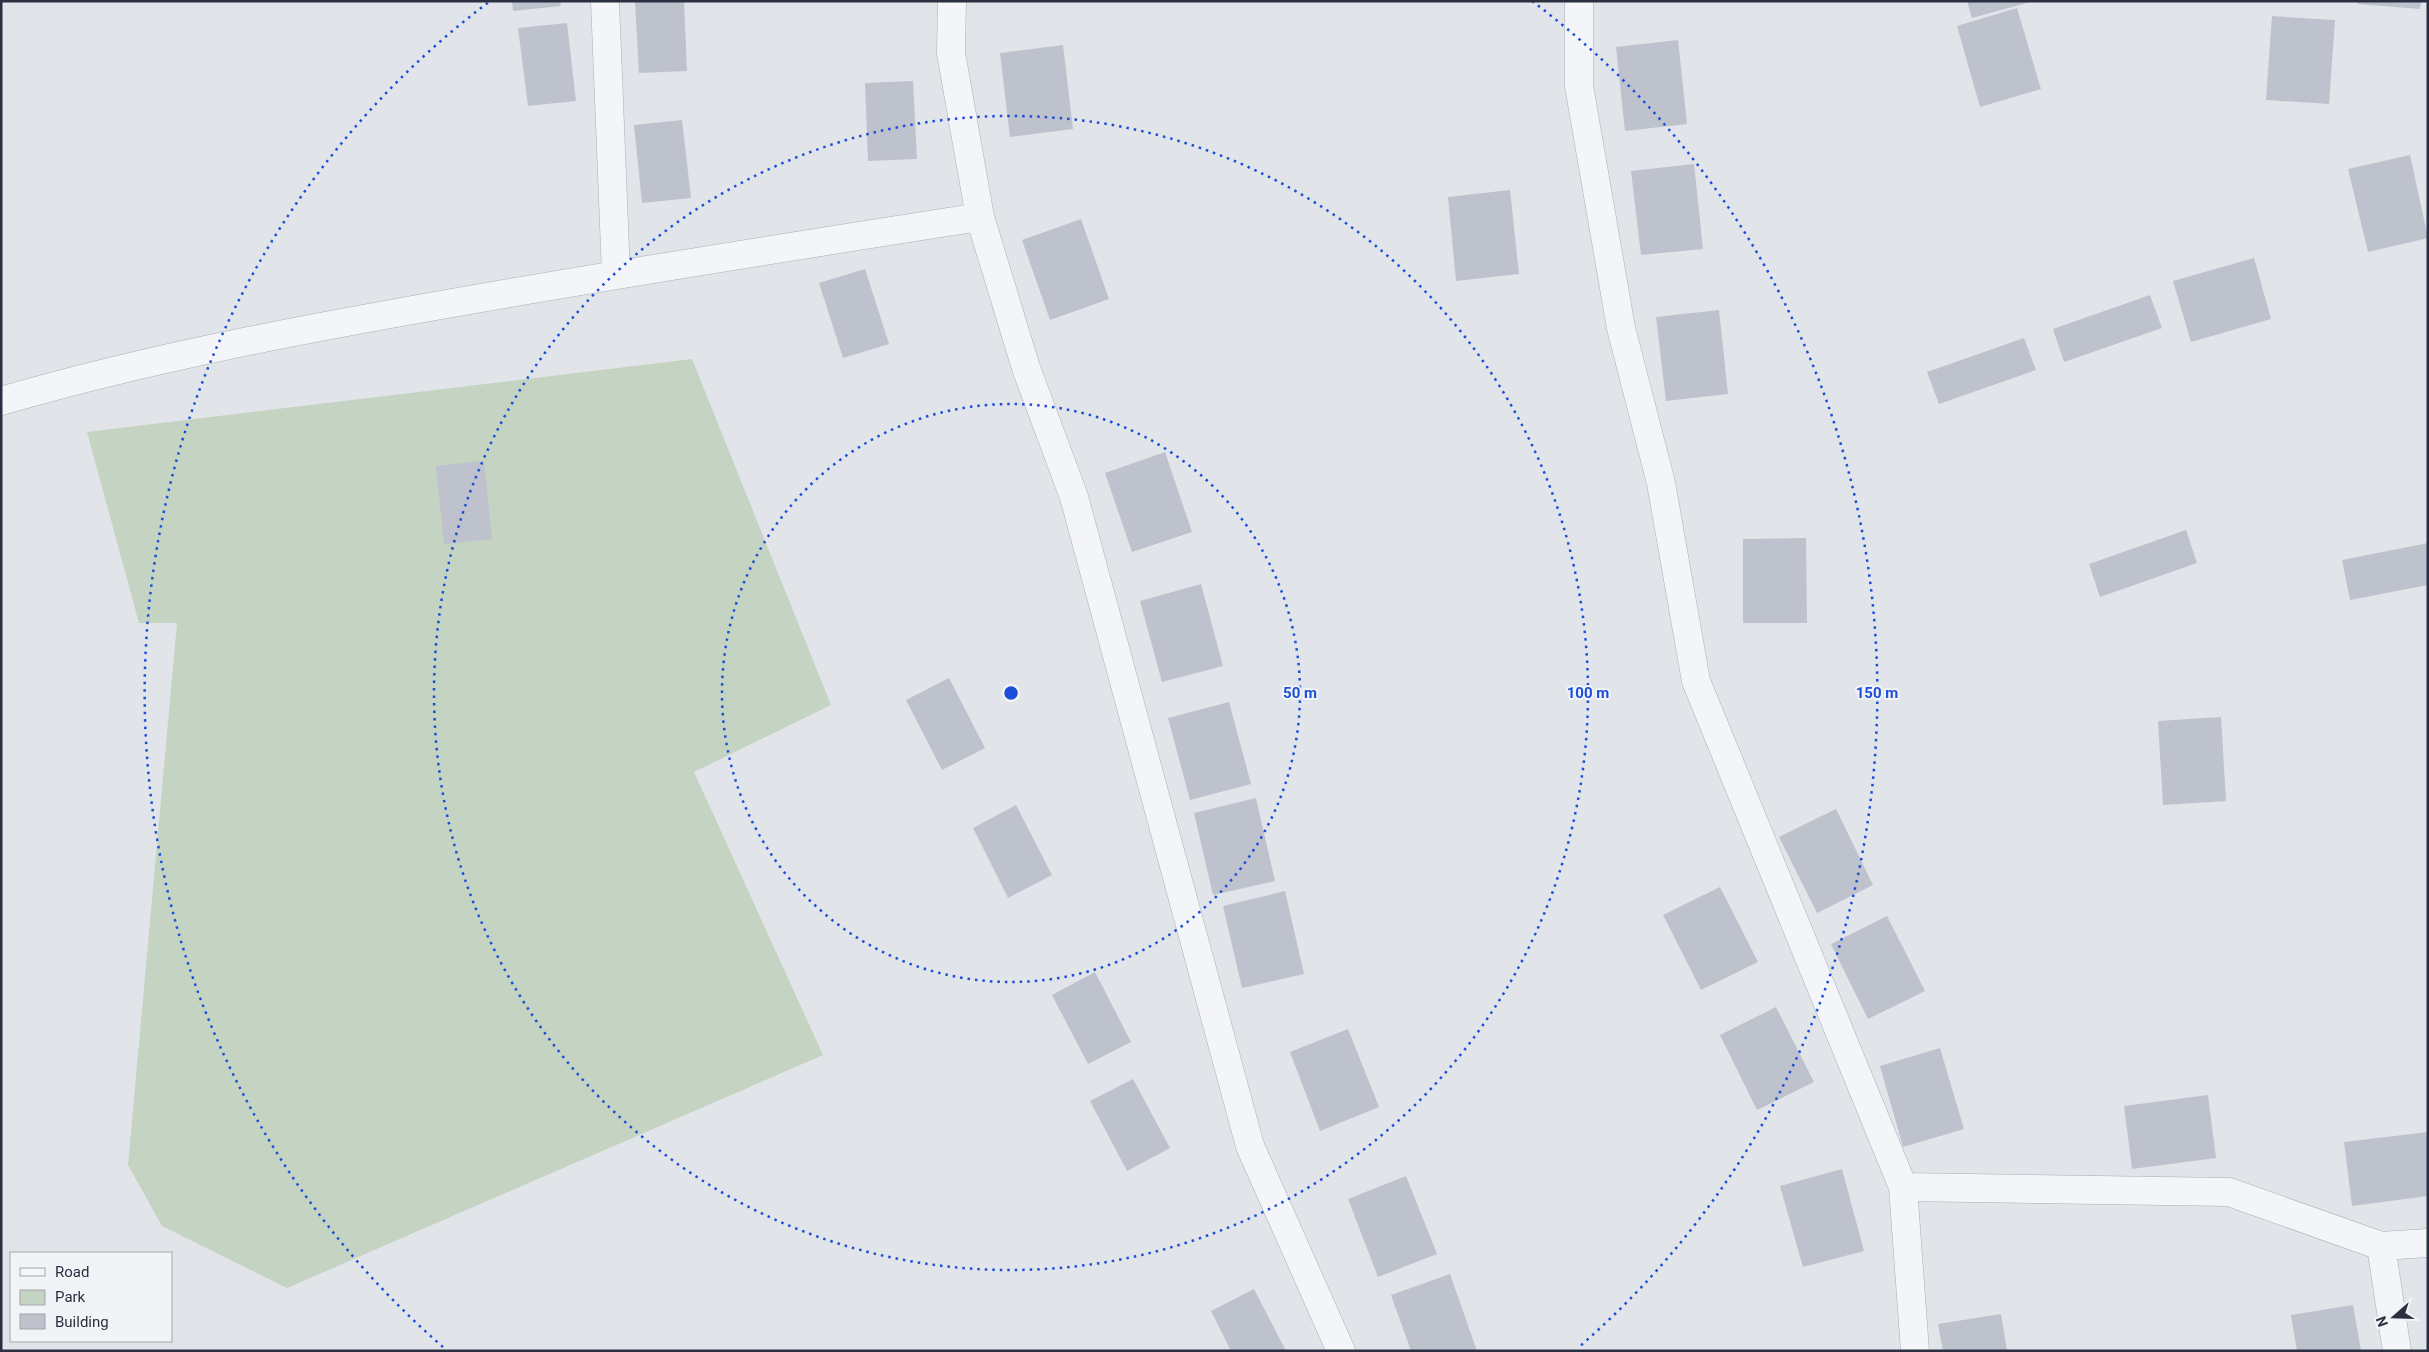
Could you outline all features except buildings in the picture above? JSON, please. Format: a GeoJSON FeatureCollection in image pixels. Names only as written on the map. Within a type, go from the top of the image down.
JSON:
{"type":"FeatureCollection","features":[{"type":"Feature","properties":{"kind":"street"},"geometry":{"type":"LineString","coordinates":[[605,1],[616,274]]}},
{"type":"Feature","properties":{"kind":"street"},"geometry":{"type":"LineString","coordinates":[[952,1],[950,53],[980,217],[1026,368],[1074,496],[1250,1146],[1341,1351]]}},
{"type":"Feature","properties":{"kind":"street"},"geometry":{"type":"LineString","coordinates":[[1579,1],[1579,86],[1621,328],[1661,484],[1696,681],[1904,1187],[1915,1351]]}},
{"type":"Feature","properties":{"kind":"street"},"geometry":{"type":"LineString","coordinates":[[1,401],[59,384],[259,338],[616,274],[980,217]]}},
{"type":"Feature","properties":{"kind":"street"},"geometry":{"type":"LineString","coordinates":[[1904,1187],[2228,1192],[2381,1246],[2428,1243]]}},
{"type":"Feature","properties":{"kind":"street"},"geometry":{"type":"LineString","coordinates":[[2381,1246],[2397,1351]]}},
{"type":"Feature","properties":{"kind":"green space"},"geometry":{"type":"Polygon","coordinates":[[[692,359],[831,705],[694,772],[823,1055],[287,1288],[162,1226],[128,1165],[177,623],[139,623],[87,432],[692,359]]]}}]}
